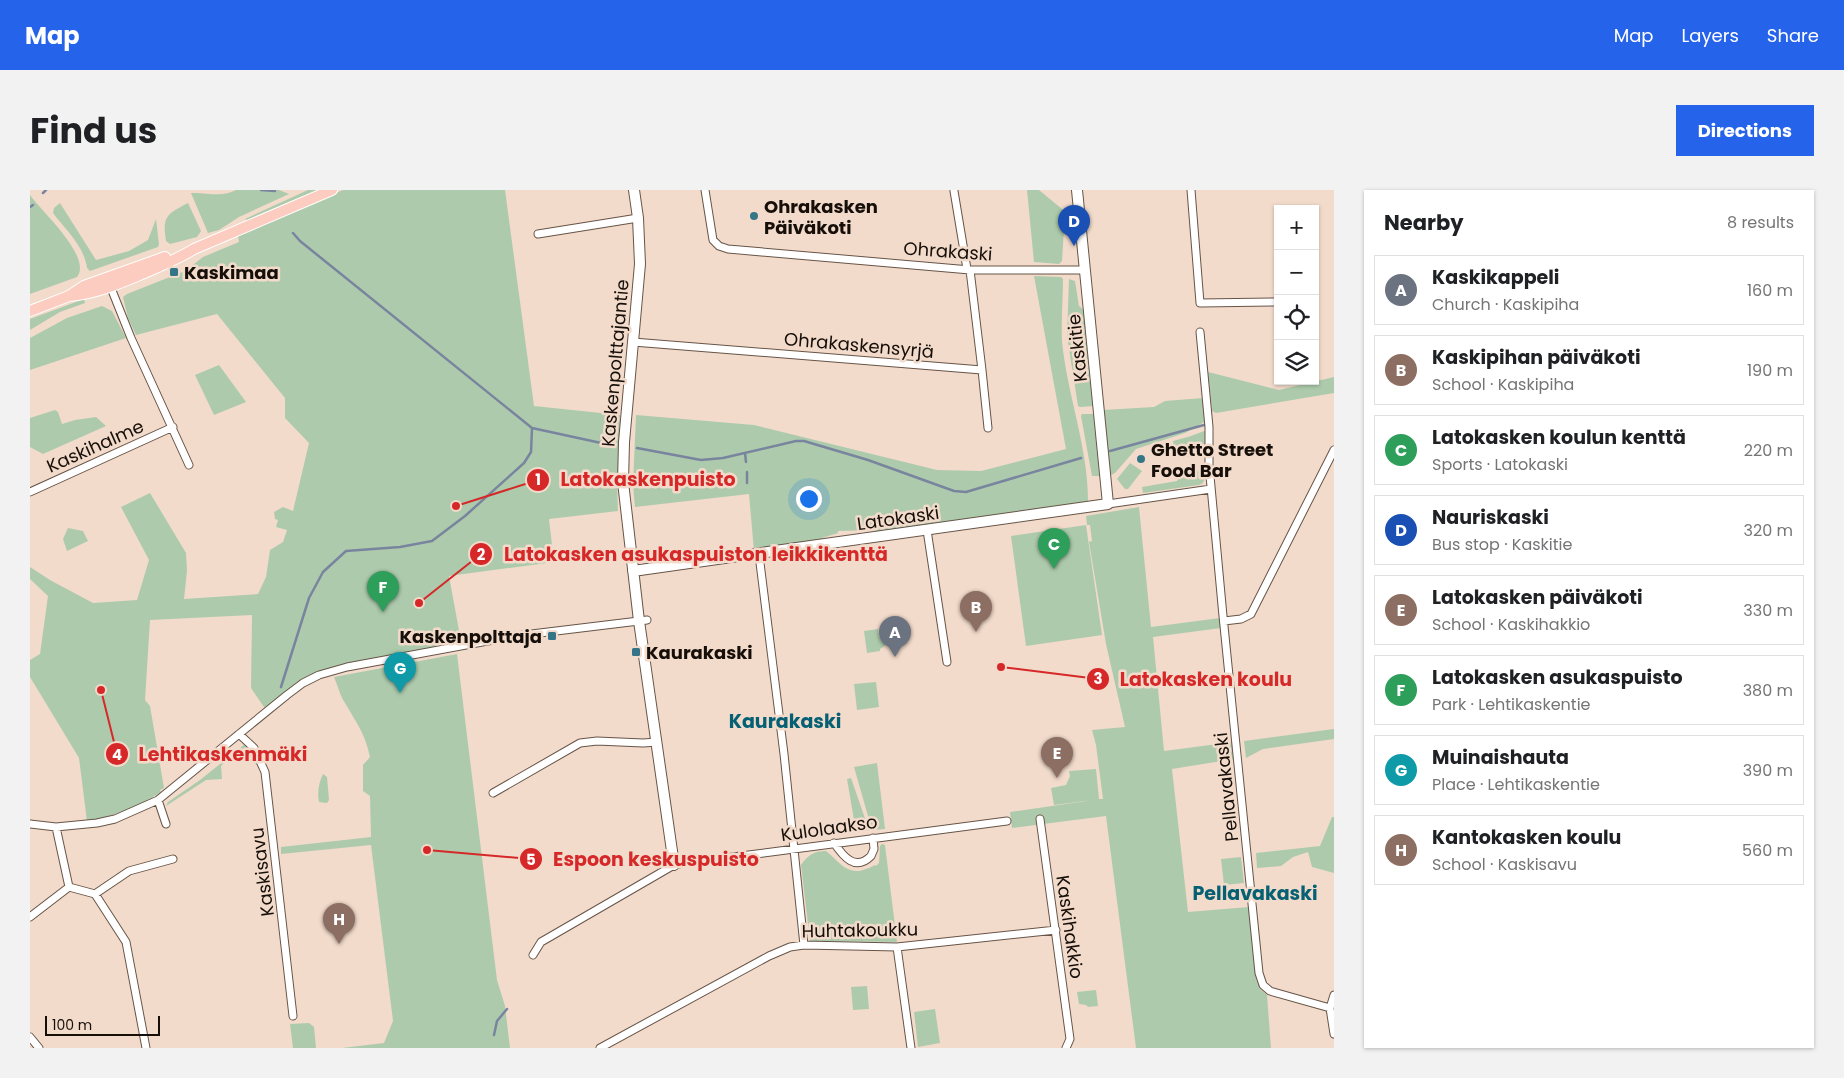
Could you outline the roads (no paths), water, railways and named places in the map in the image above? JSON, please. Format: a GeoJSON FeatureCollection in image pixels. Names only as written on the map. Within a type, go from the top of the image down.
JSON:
{"type":"FeatureCollection","features":[{"type":"Feature","properties":{"kind":"main road"},"geometry":{"type":"LineString","coordinates":[[30,311],[69,296],[84,286],[109,282],[181,258],[194,249],[332,190]]}},
{"type":"Feature","properties":{"kind":"street","name":"Kaskenpolttajantie"},"geometry":{"type":"LineString","coordinates":[[634,190],[638,218],[640,264],[624,442],[623,482],[633,571],[643,621],[674,865]]}},
{"type":"Feature","properties":{"kind":"street","name":"Ohrakaski"},"geometry":{"type":"LineString","coordinates":[[705,190],[713,240],[724,248],[968,270],[1085,270]]}},
{"type":"Feature","properties":{"kind":"street","name":"Kaskitie"},"geometry":{"type":"LineString","coordinates":[[1077,190],[1108,504]]}},
{"type":"Feature","properties":{"kind":"street"},"geometry":{"type":"LineString","coordinates":[[1191,190],[1200,303],[1274,302]]}},
{"type":"Feature","properties":{"kind":"street"},"geometry":{"type":"LineString","coordinates":[[954,191],[968,270],[988,428]]}},
{"type":"Feature","properties":{"kind":"street"},"geometry":{"type":"LineString","coordinates":[[538,234],[638,218]]}},
{"type":"Feature","properties":{"kind":"street"},"geometry":{"type":"LineString","coordinates":[[109,282],[131,338],[189,465]]}},
{"type":"Feature","properties":{"kind":"street","name":"Pellavakaski"},"geometry":{"type":"LineString","coordinates":[[1200,332],[1210,445],[1211,488],[1259,973],[1263,985],[1270,991],[1332,1001],[1334,1034]]}},
{"type":"Feature","properties":{"kind":"street","name":"Ohrakaskensyrjä"},"geometry":{"type":"LineString","coordinates":[[632,342],[982,370]]}},
{"type":"Feature","properties":{"kind":"street","name":"Kaskihalme"},"geometry":{"type":"LineString","coordinates":[[30,492],[173,427]]}},
{"type":"Feature","properties":{"kind":"street"},"geometry":{"type":"LineString","coordinates":[[1224,621],[1241,619],[1250,614],[1334,450]]}},
{"type":"Feature","properties":{"kind":"street"},"geometry":{"type":"LineString","coordinates":[[1108,504],[1211,488]]}},
{"type":"Feature","properties":{"kind":"street","name":"Latokaski"},"geometry":{"type":"LineString","coordinates":[[633,571],[759,555],[1108,504]]}},
{"type":"Feature","properties":{"kind":"street"},"geometry":{"type":"LineString","coordinates":[[927,530],[947,662]]}},
{"type":"Feature","properties":{"kind":"street"},"geometry":{"type":"LineString","coordinates":[[759,555],[804,945]]}},
{"type":"Feature","properties":{"kind":"street"},"geometry":{"type":"LineString","coordinates":[[30,824],[56,827],[88,825],[115,819],[158,800],[287,694],[319,675],[347,667],[511,636],[643,621]]}},
{"type":"Feature","properties":{"kind":"street","name":"Kaskisavu"},"geometry":{"type":"LineString","coordinates":[[239,734],[254,748],[266,772],[293,1016]]}},
{"type":"Feature","properties":{"kind":"street"},"geometry":{"type":"LineString","coordinates":[[493,793],[580,743],[597,741],[643,744],[657,742]]}},
{"type":"Feature","properties":{"kind":"street"},"geometry":{"type":"LineString","coordinates":[[158,800],[166,824]]}},
{"type":"Feature","properties":{"kind":"street","name":"Kaskihakkio"},"geometry":{"type":"LineString","coordinates":[[1040,819],[1070,1039],[1066,1048]]}},
{"type":"Feature","properties":{"kind":"street","name":"Kulolaakso"},"geometry":{"type":"LineString","coordinates":[[533,955],[541,942],[674,865],[697,860],[733,857],[1007,821]]}},
{"type":"Feature","properties":{"kind":"street"},"geometry":{"type":"LineString","coordinates":[[56,827],[69,887]]}},
{"type":"Feature","properties":{"kind":"street"},"geometry":{"type":"LineString","coordinates":[[834,843],[840,853],[849,860],[861,862],[871,856],[874,848],[873,838]]}},
{"type":"Feature","properties":{"kind":"street"},"geometry":{"type":"LineString","coordinates":[[95,894],[129,871],[172,859]]}},
{"type":"Feature","properties":{"kind":"street"},"geometry":{"type":"LineString","coordinates":[[69,887],[95,894],[126,942],[146,1048]]}},
{"type":"Feature","properties":{"kind":"street"},"geometry":{"type":"LineString","coordinates":[[30,917],[69,887]]}},
{"type":"Feature","properties":{"kind":"street","name":"Huhtakoukku"},"geometry":{"type":"LineString","coordinates":[[600,1048],[769,956],[790,947],[804,945],[897,947],[1056,930]]}},
{"type":"Feature","properties":{"kind":"street"},"geometry":{"type":"LineString","coordinates":[[897,947],[911,1048]]}},
{"type":"Feature","properties":{"kind":"street"},"geometry":{"type":"LineString","coordinates":[[30,1037],[39,1048]]}},
{"type":"Feature","properties":{"kind":"waterway"},"geometry":{"type":"LineString","coordinates":[[43,193],[46,190]]}},
{"type":"Feature","properties":{"kind":"waterway"},"geometry":{"type":"LineString","coordinates":[[261,190],[275,191]]}},
{"type":"Feature","properties":{"kind":"waterway"},"geometry":{"type":"LineString","coordinates":[[293,233],[300,241],[532,428],[615,446]]}},
{"type":"Feature","properties":{"kind":"waterway"},"geometry":{"type":"LineString","coordinates":[[1110,451],[1204,425]]}},
{"type":"Feature","properties":{"kind":"waterway"},"geometry":{"type":"LineString","coordinates":[[281,687],[309,598],[323,572],[346,551],[400,547],[432,541],[465,516],[524,463],[531,452],[532,428]]}},
{"type":"Feature","properties":{"kind":"waterway"},"geometry":{"type":"LineString","coordinates":[[637,448],[701,460],[723,458],[796,441],[804,441],[868,460],[954,491],[966,492],[1081,458]]}},
{"type":"Feature","properties":{"kind":"waterway"},"geometry":{"type":"LineString","coordinates":[[745,453],[746,462]]}},
{"type":"Feature","properties":{"kind":"waterway"},"geometry":{"type":"LineString","coordinates":[[747,472],[747,483]]}},
{"type":"Feature","properties":{"kind":"waterway"},"geometry":{"type":"LineString","coordinates":[[494,1035],[497,1021],[507,1009]]}},
{"type":"Feature","properties":{"kind":"place","name":"Ohrakasken Päiväkoti"},"geometry":{"type":"Point","coordinates":[754,216]}},
{"type":"Feature","properties":{"kind":"place","name":"Nauriskaski"},"geometry":{"type":"Point","coordinates":[1074,246]}},
{"type":"Feature","properties":{"kind":"place","name":"Kaskimaa"},"geometry":{"type":"Point","coordinates":[174,272]}},
{"type":"Feature","properties":{"kind":"place","name":"Ghetto Street Food Bar"},"geometry":{"type":"Point","coordinates":[1141,459]}},
{"type":"Feature","properties":{"kind":"place","name":"Latokaskenpuisto"},"geometry":{"type":"Point","coordinates":[456,506]}},
{"type":"Feature","properties":{"kind":"place","name":"Latokasken koulun kenttä"},"geometry":{"type":"Point","coordinates":[1054,569]}},
{"type":"Feature","properties":{"kind":"place","name":"Latokasken asukaspuiston leikkikenttä"},"geometry":{"type":"Point","coordinates":[419,603]}},
{"type":"Feature","properties":{"kind":"place","name":"Latokasken asukaspuisto"},"geometry":{"type":"Point","coordinates":[383,612]}},
{"type":"Feature","properties":{"kind":"place","name":"Kaskipihan päiväkoti"},"geometry":{"type":"Point","coordinates":[976,632]}},
{"type":"Feature","properties":{"kind":"place","name":"Kaskenpolttaja"},"geometry":{"type":"Point","coordinates":[552,636]}},
{"type":"Feature","properties":{"kind":"place","name":"Kaurakaski"},"geometry":{"type":"Point","coordinates":[636,652]}},
{"type":"Feature","properties":{"kind":"place","name":"Kaskikappeli"},"geometry":{"type":"Point","coordinates":[895,657]}},
{"type":"Feature","properties":{"kind":"place","name":"Latokasken koulu"},"geometry":{"type":"Point","coordinates":[1001,667]}},
{"type":"Feature","properties":{"kind":"place","name":"Lehtikaskenmäki"},"geometry":{"type":"Point","coordinates":[101,690]}},
{"type":"Feature","properties":{"kind":"place","name":"Muinaishauta"},"geometry":{"type":"Point","coordinates":[400,693]}},
{"type":"Feature","properties":{"kind":"place","name":"Latokasken päiväkoti"},"geometry":{"type":"Point","coordinates":[1057,778]}},
{"type":"Feature","properties":{"kind":"place","name":"Espoon keskuspuisto"},"geometry":{"type":"Point","coordinates":[427,850]}},
{"type":"Feature","properties":{"kind":"place","name":"Kantokasken koulu"},"geometry":{"type":"Point","coordinates":[339,944]}},
{"type":"Feature","properties":{"kind":"district","name":"Kaurakaski"},"geometry":{"type":"Point","coordinates":[785,721]}},
{"type":"Feature","properties":{"kind":"district","name":"Pellavakaski"},"geometry":{"type":"Point","coordinates":[1255,893]}}]}
